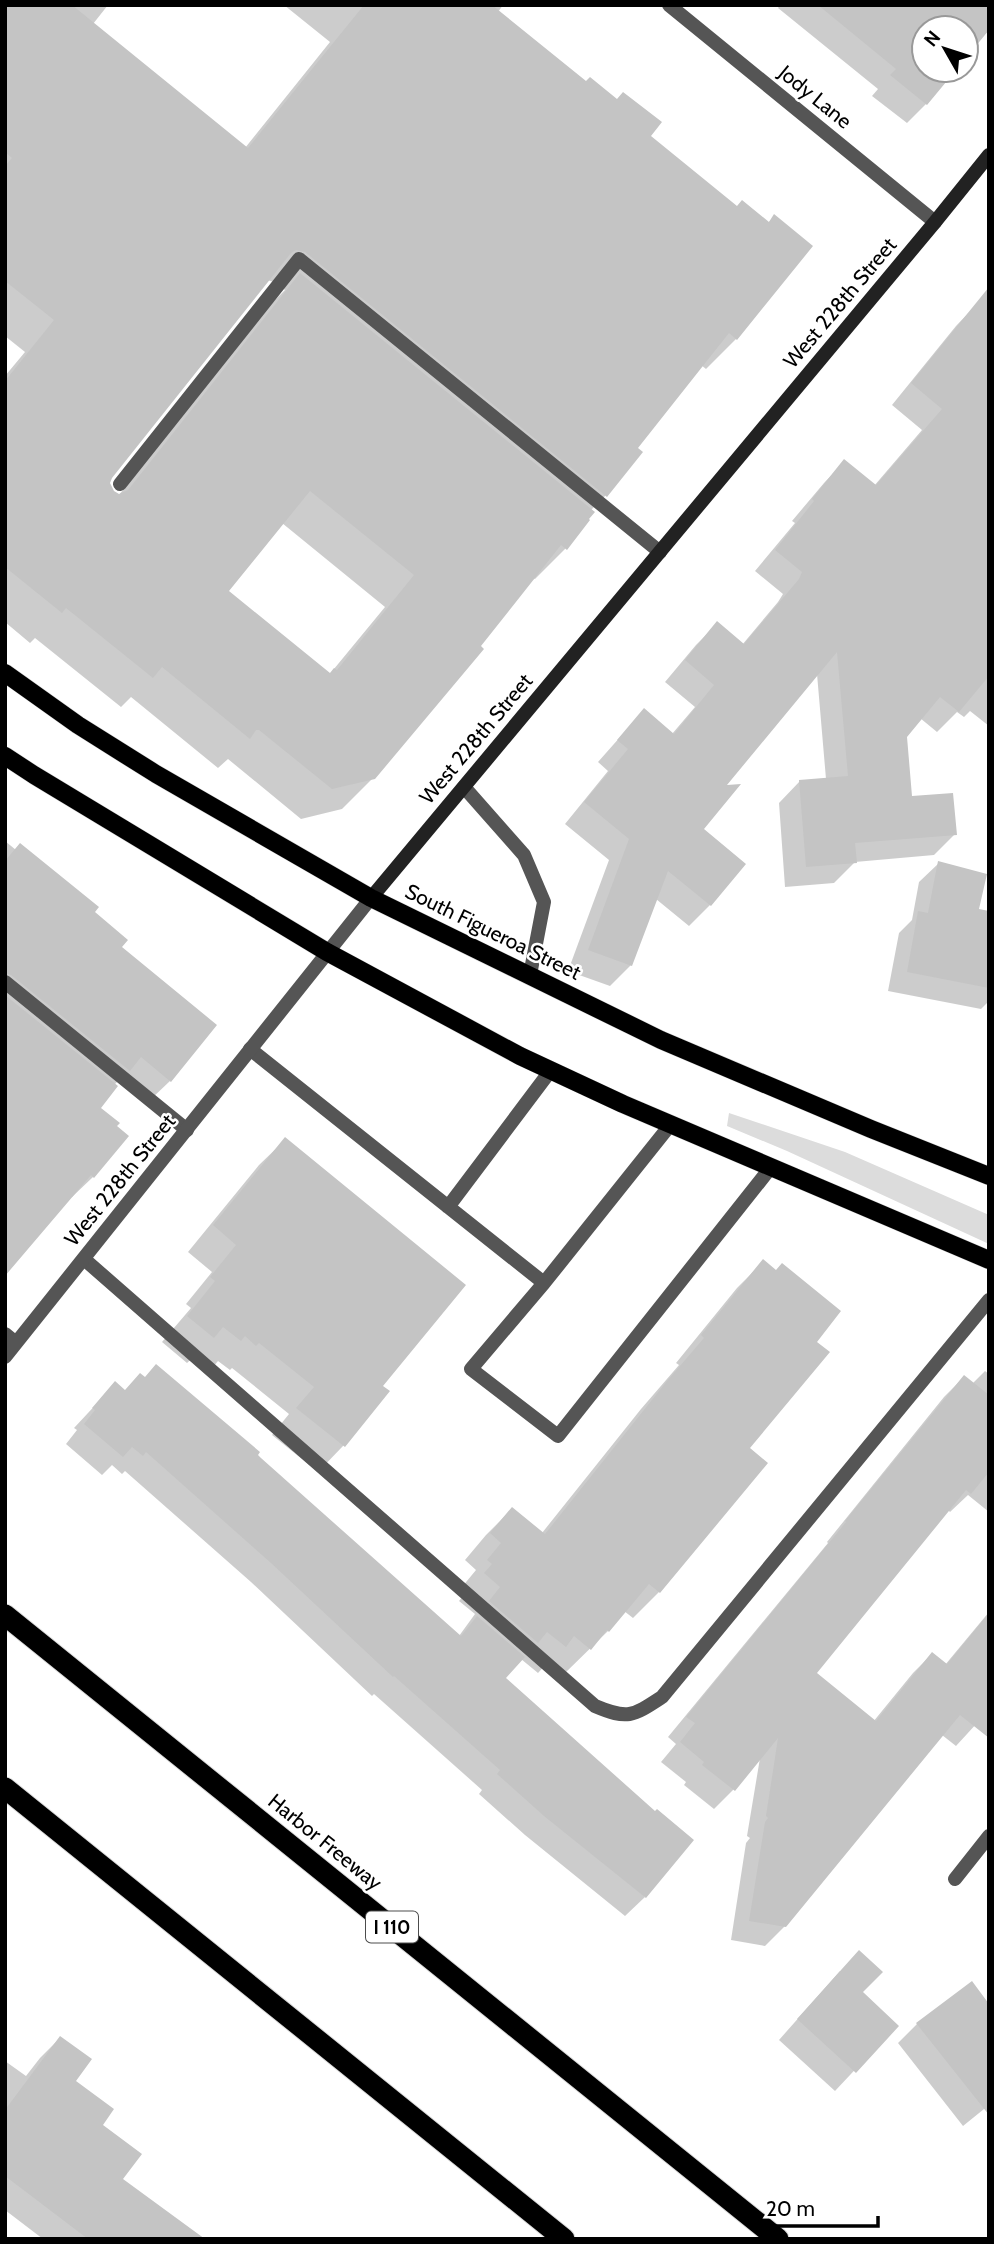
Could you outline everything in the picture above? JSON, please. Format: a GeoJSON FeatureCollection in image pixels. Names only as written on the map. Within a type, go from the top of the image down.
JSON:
{"type":"FeatureCollection","features":[{"type":"Feature","properties":{"kind":"highway","name":"Harbor Freeway"},"geometry":{"type":"LineString","coordinates":[[5,1615],[778,2239]]}},
{"type":"Feature","properties":{"kind":"highway"},"geometry":{"type":"LineString","coordinates":[[5,1788],[564,2239]]}},
{"type":"Feature","properties":{"kind":"main road","name":"South Figueroa Street"},"geometry":{"type":"LineString","coordinates":[[5,673],[78,725],[156,775],[371,898],[661,1040],[989,1176]]}},
{"type":"Feature","properties":{"kind":"main road"},"geometry":{"type":"LineString","coordinates":[[5,756],[45,783],[327,952],[520,1056],[623,1104],[989,1260]]}},
{"type":"Feature","properties":{"kind":"street","name":"Jody Lane"},"geometry":{"type":"LineString","coordinates":[[669,5],[935,222]]}},
{"type":"Feature","properties":{"kind":"street","name":"West 228th Street"},"geometry":{"type":"LineString","coordinates":[[5,1357],[11,1339],[84,1259],[371,898],[989,155]]}},
{"type":"Feature","properties":{"kind":"street"},"geometry":{"type":"LineString","coordinates":[[120,484],[299,259],[660,552]]}},
{"type":"Feature","properties":{"kind":"street"},"geometry":{"type":"LineString","coordinates":[[464,786],[524,855],[544,902],[530,975]]}},
{"type":"Feature","properties":{"kind":"street"},"geometry":{"type":"LineString","coordinates":[[5,982],[187,1130]]}},
{"type":"Feature","properties":{"kind":"street"},"geometry":{"type":"LineString","coordinates":[[250,1049],[544,1283]]}},
{"type":"Feature","properties":{"kind":"street"},"geometry":{"type":"LineString","coordinates":[[448,1207],[551,1070]]}},
{"type":"Feature","properties":{"kind":"street"},"geometry":{"type":"LineString","coordinates":[[671,1124],[544,1283],[471,1368],[558,1436],[772,1166]]}},
{"type":"Feature","properties":{"kind":"street"},"geometry":{"type":"LineString","coordinates":[[84,1259],[595,1706],[615,1714],[636,1714],[662,1697],[989,1300]]}},
{"type":"Feature","properties":{"kind":"street"},"geometry":{"type":"LineString","coordinates":[[955,1879],[989,1836]]}},
{"type":"Feature","properties":{"kind":"shaded area"},"geometry":{"type":"Polygon","coordinates":[[[729,1113],[845,1152],[989,1215],[989,1244],[727,1126],[729,1113]]]}},
{"type":"Feature","properties":{"kind":"building"},"geometry":{"type":"Polygon","coordinates":[[[5,5],[72,5],[248,148],[364,5],[492,5],[586,81],[590,77],[617,99],[623,92],[662,122],[651,136],[737,206],[742,200],[769,222],[774,214],[813,246],[737,340],[729,333],[638,448],[643,452],[607,497],[305,252],[296,250],[291,253],[112,478],[110,483],[114,491],[119,494],[128,490],[300,273],[595,512],[567,550],[561,545],[481,646],[484,649],[375,779],[332,789],[259,730],[256,730],[250,739],[162,667],[153,678],[66,608],[62,613],[5,567],[5,381],[54,320],[5,281],[5,166],[12,158],[5,152],[5,5]],[[310,491],[229,591],[330,673],[334,668],[337,670],[414,575],[310,491]]]}},
{"type":"Feature","properties":{"kind":"building"},"geometry":{"type":"Polygon","coordinates":[[[818,5],[989,5],[989,30],[980,41],[980,14],[910,14],[910,84],[944,84],[927,105],[890,75],[896,69],[818,5]]]}},
{"type":"Feature","properties":{"kind":"building"},"geometry":{"type":"Polygon","coordinates":[[[989,287],[989,676],[959,712],[940,697],[907,737],[912,796],[953,793],[957,835],[855,843],[857,863],[806,867],[799,780],[848,776],[837,652],[727,785],[741,784],[704,829],[746,864],[711,906],[668,871],[632,966],[588,950],[629,839],[584,802],[628,749],[617,740],[644,708],[674,734],[714,685],[685,660],[717,621],[744,644],[799,579],[802,572],[775,550],[844,459],[876,485],[942,409],[911,383],[989,287]]]}},
{"type":"Feature","properties":{"kind":"building"},"geometry":{"type":"Polygon","coordinates":[[[20,843],[99,907],[95,912],[128,940],[122,947],[217,1025],[171,1082],[141,1057],[130,1071],[11,975],[5,973],[5,861],[20,843]]]}},
{"type":"Feature","properties":{"kind":"building"},"geometry":{"type":"Polygon","coordinates":[[[938,861],[987,874],[979,909],[989,911],[989,988],[907,972],[918,911],[928,913],[938,861]]]}},
{"type":"Feature","properties":{"kind":"building"},"geometry":{"type":"Polygon","coordinates":[[[5,995],[118,1086],[101,1108],[120,1123],[117,1126],[129,1136],[94,1178],[91,1175],[5,1276],[5,995]]]}},
{"type":"Feature","properties":{"kind":"building"},"geometry":{"type":"Polygon","coordinates":[[[285,1137],[466,1285],[383,1386],[390,1391],[345,1447],[296,1408],[314,1387],[259,1343],[256,1346],[245,1336],[241,1341],[223,1327],[214,1338],[187,1316],[215,1281],[210,1277],[236,1245],[213,1225],[285,1137]]]}},
{"type":"Feature","properties":{"kind":"building"},"geometry":{"type":"Polygon","coordinates":[[[763,1259],[776,1270],[782,1263],[841,1311],[817,1342],[830,1352],[750,1448],[768,1463],[660,1593],[649,1584],[591,1650],[574,1636],[566,1647],[547,1632],[538,1643],[489,1601],[500,1587],[484,1573],[492,1564],[487,1560],[501,1543],[490,1533],[512,1507],[545,1534],[704,1338],[701,1335],[763,1259]]]}},
{"type":"Feature","properties":{"kind":"building"},"geometry":{"type":"Polygon","coordinates":[[[156,1364],[260,1452],[258,1455],[261,1458],[461,1636],[477,1616],[525,1657],[506,1678],[655,1811],[657,1809],[694,1840],[646,1898],[544,1816],[497,1774],[500,1770],[393,1677],[271,1563],[146,1452],[143,1456],[132,1447],[123,1457],[84,1424],[95,1410],[92,1408],[115,1381],[125,1390],[140,1373],[145,1377],[156,1364]]]}},
{"type":"Feature","properties":{"kind":"building"},"geometry":{"type":"Polygon","coordinates":[[[964,1375],[989,1395],[989,1472],[971,1494],[966,1490],[817,1673],[876,1721],[932,1652],[947,1664],[989,1613],[989,1738],[960,1715],[786,1927],[749,1921],[765,1822],[768,1818],[766,1816],[778,1738],[735,1791],[702,1765],[704,1762],[680,1742],[695,1723],[686,1717],[964,1375]]]}},
{"type":"Feature","properties":{"kind":"building"},"geometry":{"type":"Polygon","coordinates":[[[859,1950],[883,1972],[863,1992],[899,2026],[856,2073],[797,2019],[859,1950]]]}},
{"type":"Feature","properties":{"kind":"building"},"geometry":{"type":"Polygon","coordinates":[[[972,1981],[989,2004],[989,2115],[916,2023],[972,1981]]]}},
{"type":"Feature","properties":{"kind":"building"},"geometry":{"type":"Polygon","coordinates":[[[60,2036],[92,2059],[76,2081],[114,2109],[103,2125],[142,2154],[123,2179],[205,2239],[88,2239],[5,2176],[5,2110],[60,2036]]]}}]}
